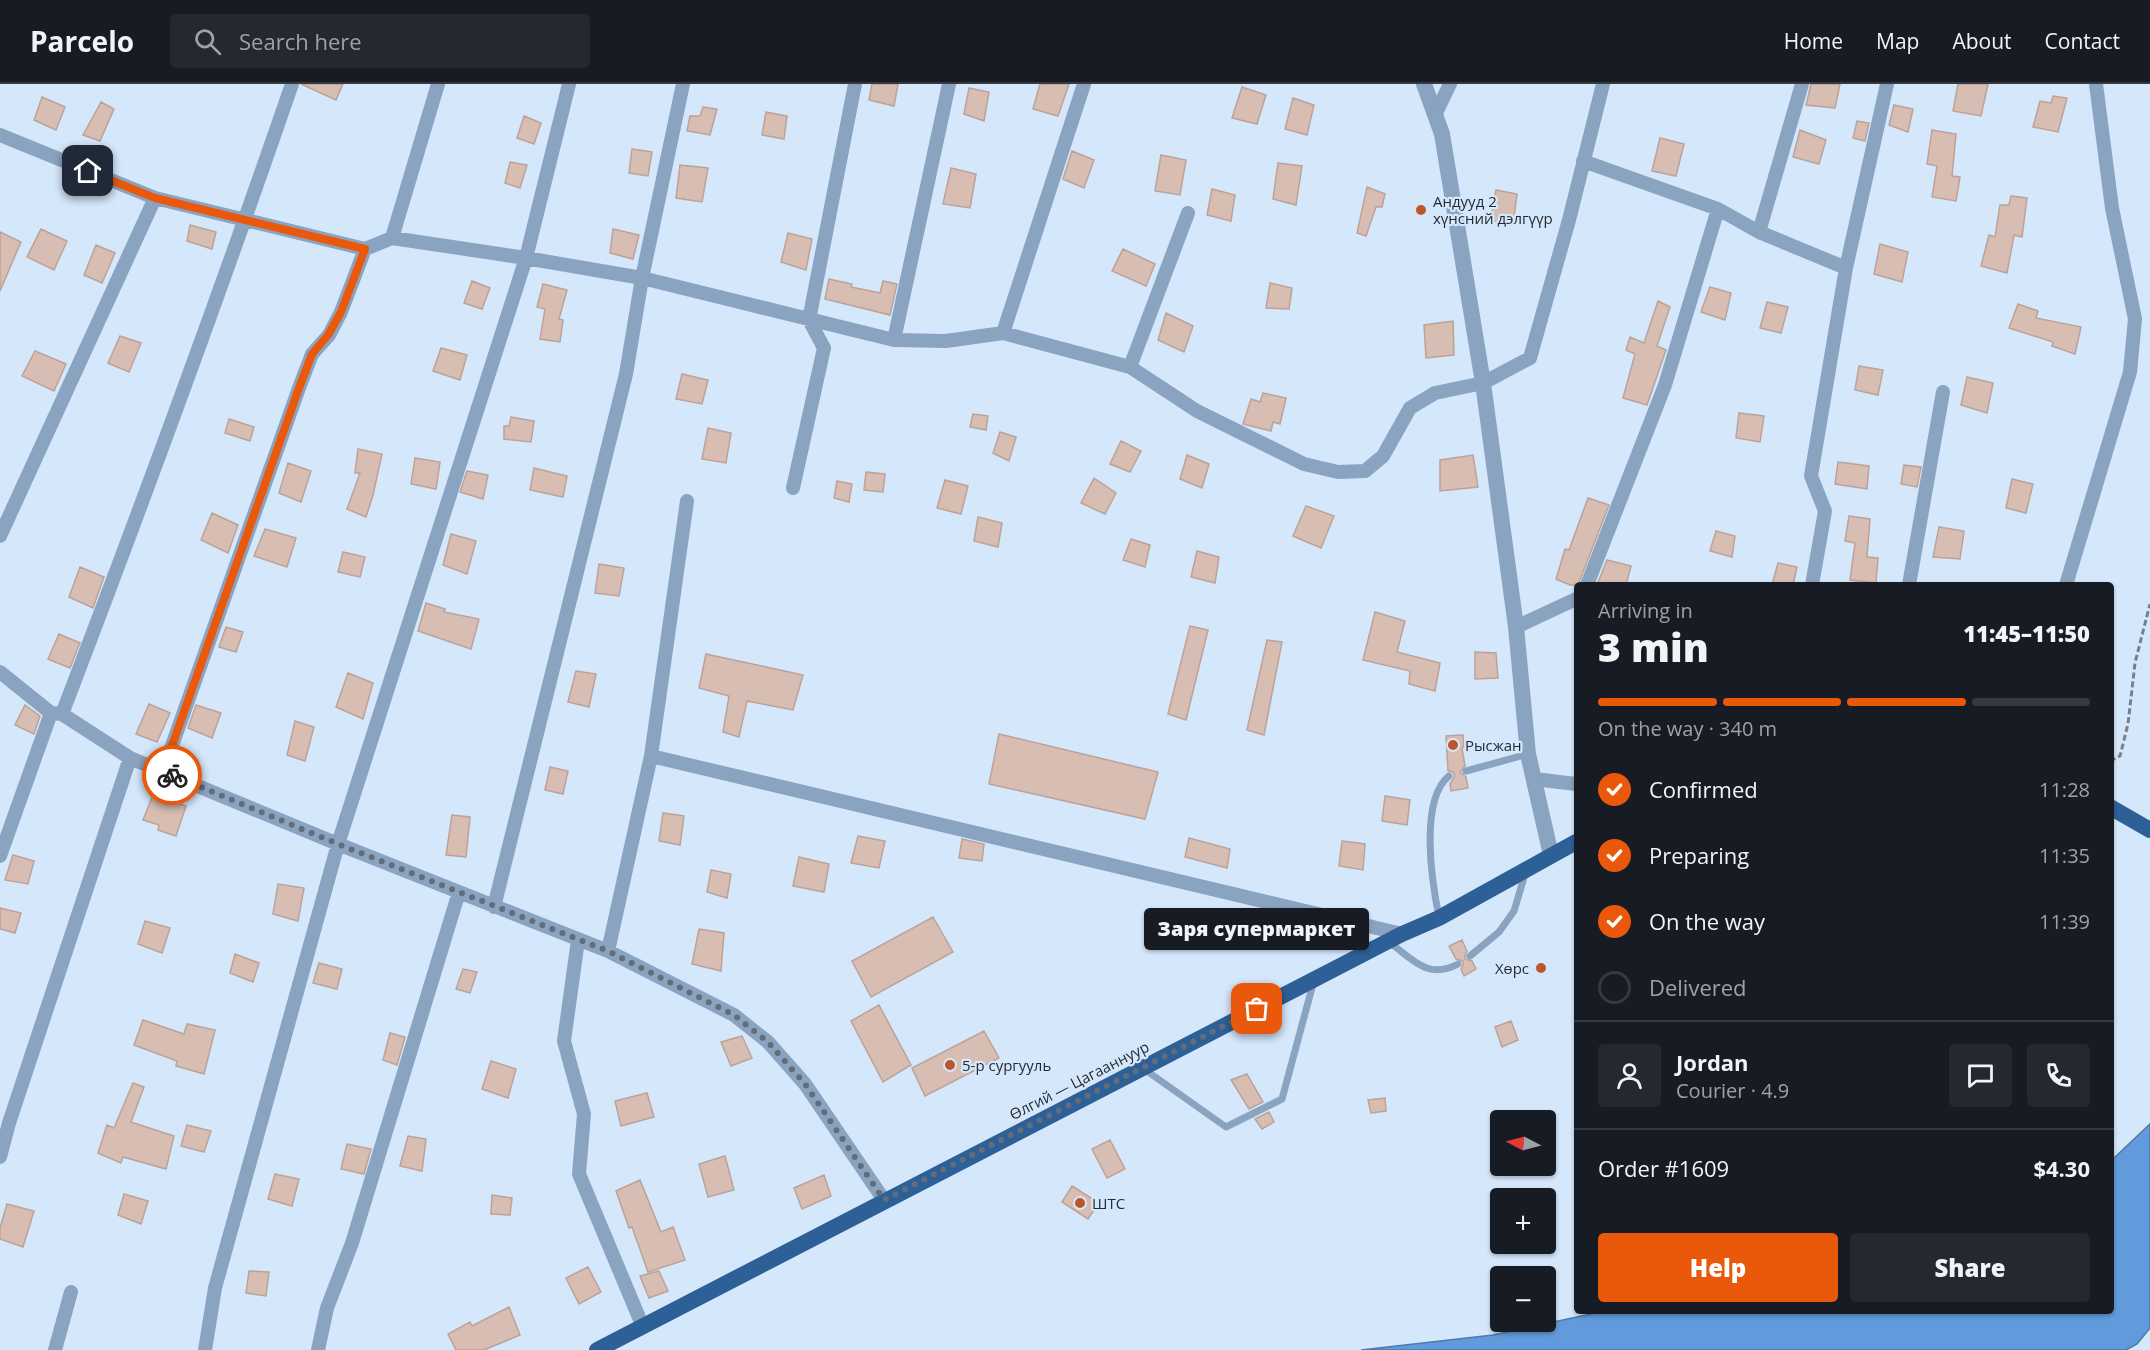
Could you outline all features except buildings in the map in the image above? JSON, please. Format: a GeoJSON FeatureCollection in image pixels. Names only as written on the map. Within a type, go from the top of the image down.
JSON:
{"type":"FeatureCollection","features":[{"type":"Feature","properties":{"kind":"highway"},"geometry":{"type":"LineString","coordinates":[[2114,809],[2150,830]]}},
{"type":"Feature","properties":{"kind":"highway","name":"Өлгий — Цагааннуур"},"geometry":{"type":"LineString","coordinates":[[597,1350],[1314,979],[1439,918],[1574,843]]}},
{"type":"Feature","properties":{"kind":"street"},"geometry":{"type":"LineString","coordinates":[[0,856],[154,472],[292,84]]}},
{"type":"Feature","properties":{"kind":"street"},"geometry":{"type":"LineString","coordinates":[[392,238],[438,84]]}},
{"type":"Feature","properties":{"kind":"street"},"geometry":{"type":"LineString","coordinates":[[205,1350],[215,1288],[338,844],[526,258],[569,84]]}},
{"type":"Feature","properties":{"kind":"street"},"geometry":{"type":"LineString","coordinates":[[494,907],[626,374],[642,278],[683,84]]}},
{"type":"Feature","properties":{"kind":"street"},"geometry":{"type":"LineString","coordinates":[[793,488],[824,348],[809,320],[855,84]]}},
{"type":"Feature","properties":{"kind":"street"},"geometry":{"type":"LineString","coordinates":[[894,340],[949,84]]}},
{"type":"Feature","properties":{"kind":"street"},"geometry":{"type":"LineString","coordinates":[[1003,333],[1084,84]]}},
{"type":"Feature","properties":{"kind":"street"},"geometry":{"type":"LineString","coordinates":[[1424,84],[1442,134],[1483,383],[1516,627],[1528,754],[1551,855]]}},
{"type":"Feature","properties":{"kind":"street"},"geometry":{"type":"LineString","coordinates":[[1435,115],[1450,84]]}},
{"type":"Feature","properties":{"kind":"street"},"geometry":{"type":"LineString","coordinates":[[0,135],[155,198],[365,249],[392,238],[526,258],[642,278],[894,340],[946,341],[1003,333],[1130,367],[1197,411],[1304,464],[1338,472],[1365,471],[1383,456],[1410,408],[1434,393],[1483,383],[1530,358],[1569,220],[1603,84]]}},
{"type":"Feature","properties":{"kind":"street"},"geometry":{"type":"LineString","coordinates":[[1759,232],[1802,84]]}},
{"type":"Feature","properties":{"kind":"street"},"geometry":{"type":"LineString","coordinates":[[1813,582],[1825,511],[1811,476],[1846,268],[1887,84]]}},
{"type":"Feature","properties":{"kind":"street"},"geometry":{"type":"LineString","coordinates":[[2067,582],[2130,372],[2135,319],[2112,208],[2096,84]]}},
{"type":"Feature","properties":{"kind":"street"},"geometry":{"type":"LineString","coordinates":[[1583,161],[1718,209],[1759,232],[1846,268]]}},
{"type":"Feature","properties":{"kind":"street"},"geometry":{"type":"LineString","coordinates":[[0,536],[155,198]]}},
{"type":"Feature","properties":{"kind":"street"},"geometry":{"type":"LineString","coordinates":[[1588,582],[1665,386],[1718,209]]}},
{"type":"Feature","properties":{"kind":"street"},"geometry":{"type":"LineString","coordinates":[[1130,367],[1188,213]]}},
{"type":"Feature","properties":{"kind":"street"},"geometry":{"type":"LineString","coordinates":[[163,771],[312,354],[328,335],[341,312],[365,249]]}},
{"type":"Feature","properties":{"kind":"street"},"geometry":{"type":"LineString","coordinates":[[1910,582],[1943,392]]}},
{"type":"Feature","properties":{"kind":"street"},"geometry":{"type":"LineString","coordinates":[[608,951],[651,756],[687,501]]}},
{"type":"Feature","properties":{"kind":"street"},"geometry":{"type":"LineString","coordinates":[[1516,627],[1574,600]]}},
{"type":"Feature","properties":{"kind":"street"},"geometry":{"type":"LineString","coordinates":[[0,672],[57,714],[130,758],[494,907],[608,951],[734,1015],[768,1042],[805,1084],[884,1200]]}},
{"type":"Feature","properties":{"kind":"street"},"geometry":{"type":"LineString","coordinates":[[651,756],[1395,938]]}},
{"type":"Feature","properties":{"kind":"street"},"geometry":{"type":"LineString","coordinates":[[0,1157],[130,758]]}},
{"type":"Feature","properties":{"kind":"street"},"geometry":{"type":"LineString","coordinates":[[1534,779],[1574,784]]}},
{"type":"Feature","properties":{"kind":"street"},"geometry":{"type":"LineString","coordinates":[[318,1350],[327,1308],[352,1243],[459,892]]}},
{"type":"Feature","properties":{"kind":"street"},"geometry":{"type":"LineString","coordinates":[[578,940],[564,1041],[584,1113],[579,1174],[642,1327]]}},
{"type":"Feature","properties":{"kind":"street"},"geometry":{"type":"LineString","coordinates":[[55,1350],[71,1292]]}},
{"type":"Feature","properties":{"kind":"lane"},"geometry":{"type":"LineString","coordinates":[[1466,771],[1528,754]]}},
{"type":"Feature","properties":{"kind":"lane"},"geometry":{"type":"LineString","coordinates":[[1439,918],[1431,881],[1431,836],[1434,800],[1441,782],[1449,776]]}},
{"type":"Feature","properties":{"kind":"lane"},"geometry":{"type":"LineString","coordinates":[[1470,956],[1498,933],[1514,911],[1526,869]]}},
{"type":"Feature","properties":{"kind":"lane"},"geometry":{"type":"LineString","coordinates":[[1395,938],[1423,967],[1434,971],[1447,969],[1458,963]]}},
{"type":"Feature","properties":{"kind":"lane"},"geometry":{"type":"LineString","coordinates":[[1142,1068],[1226,1127],[1282,1100],[1314,979]]}},
{"type":"Feature","properties":{"kind":"path"},"geometry":{"type":"LineString","coordinates":[[2114,758],[2120,756],[2128,724],[2135,663],[2150,604]]}},
{"type":"Feature","properties":{"kind":"water"},"geometry":{"type":"Polygon","coordinates":[[[2150,1124],[2150,1328],[2137,1344],[2126,1350],[1361,1350],[1507,1332],[1556,1332],[1556,1322],[1591,1314],[2114,1314],[2114,1158],[2150,1124]]]}},
{"type":"Feature","properties":{"kind":"way so far"},"geometry":{"type":"LineString","coordinates":[[172,775],[494,907],[608,951],[734,1015],[768,1042],[805,1084],[884,1200],[1257,1009]]}},
{"type":"Feature","properties":{"kind":"place","name":"Андууд 2 хүнсний дэлгүүр"},"geometry":{"type":"Point","coordinates":[1421,210]}},
{"type":"Feature","properties":{"kind":"place","name":"Рысжан"},"geometry":{"type":"Point","coordinates":[1453,745]}},
{"type":"Feature","properties":{"kind":"place","name":"Хөрс"},"geometry":{"type":"Point","coordinates":[1541,968]}},
{"type":"Feature","properties":{"kind":"place","name":"Заря супермаркет"},"geometry":{"type":"Point","coordinates":[1257,1009]}},
{"type":"Feature","properties":{"kind":"place","name":"5-р сургууль"},"geometry":{"type":"Point","coordinates":[950,1065]}},
{"type":"Feature","properties":{"kind":"place","name":"ШТС"},"geometry":{"type":"Point","coordinates":[1080,1203]}},
{"type":"Feature","properties":{"kind":"route"},"geometry":{"type":"LineString","coordinates":[[88,171],[155,198],[365,249],[341,312],[328,335],[312,354],[299,388],[163,771],[172,775]]}}]}
